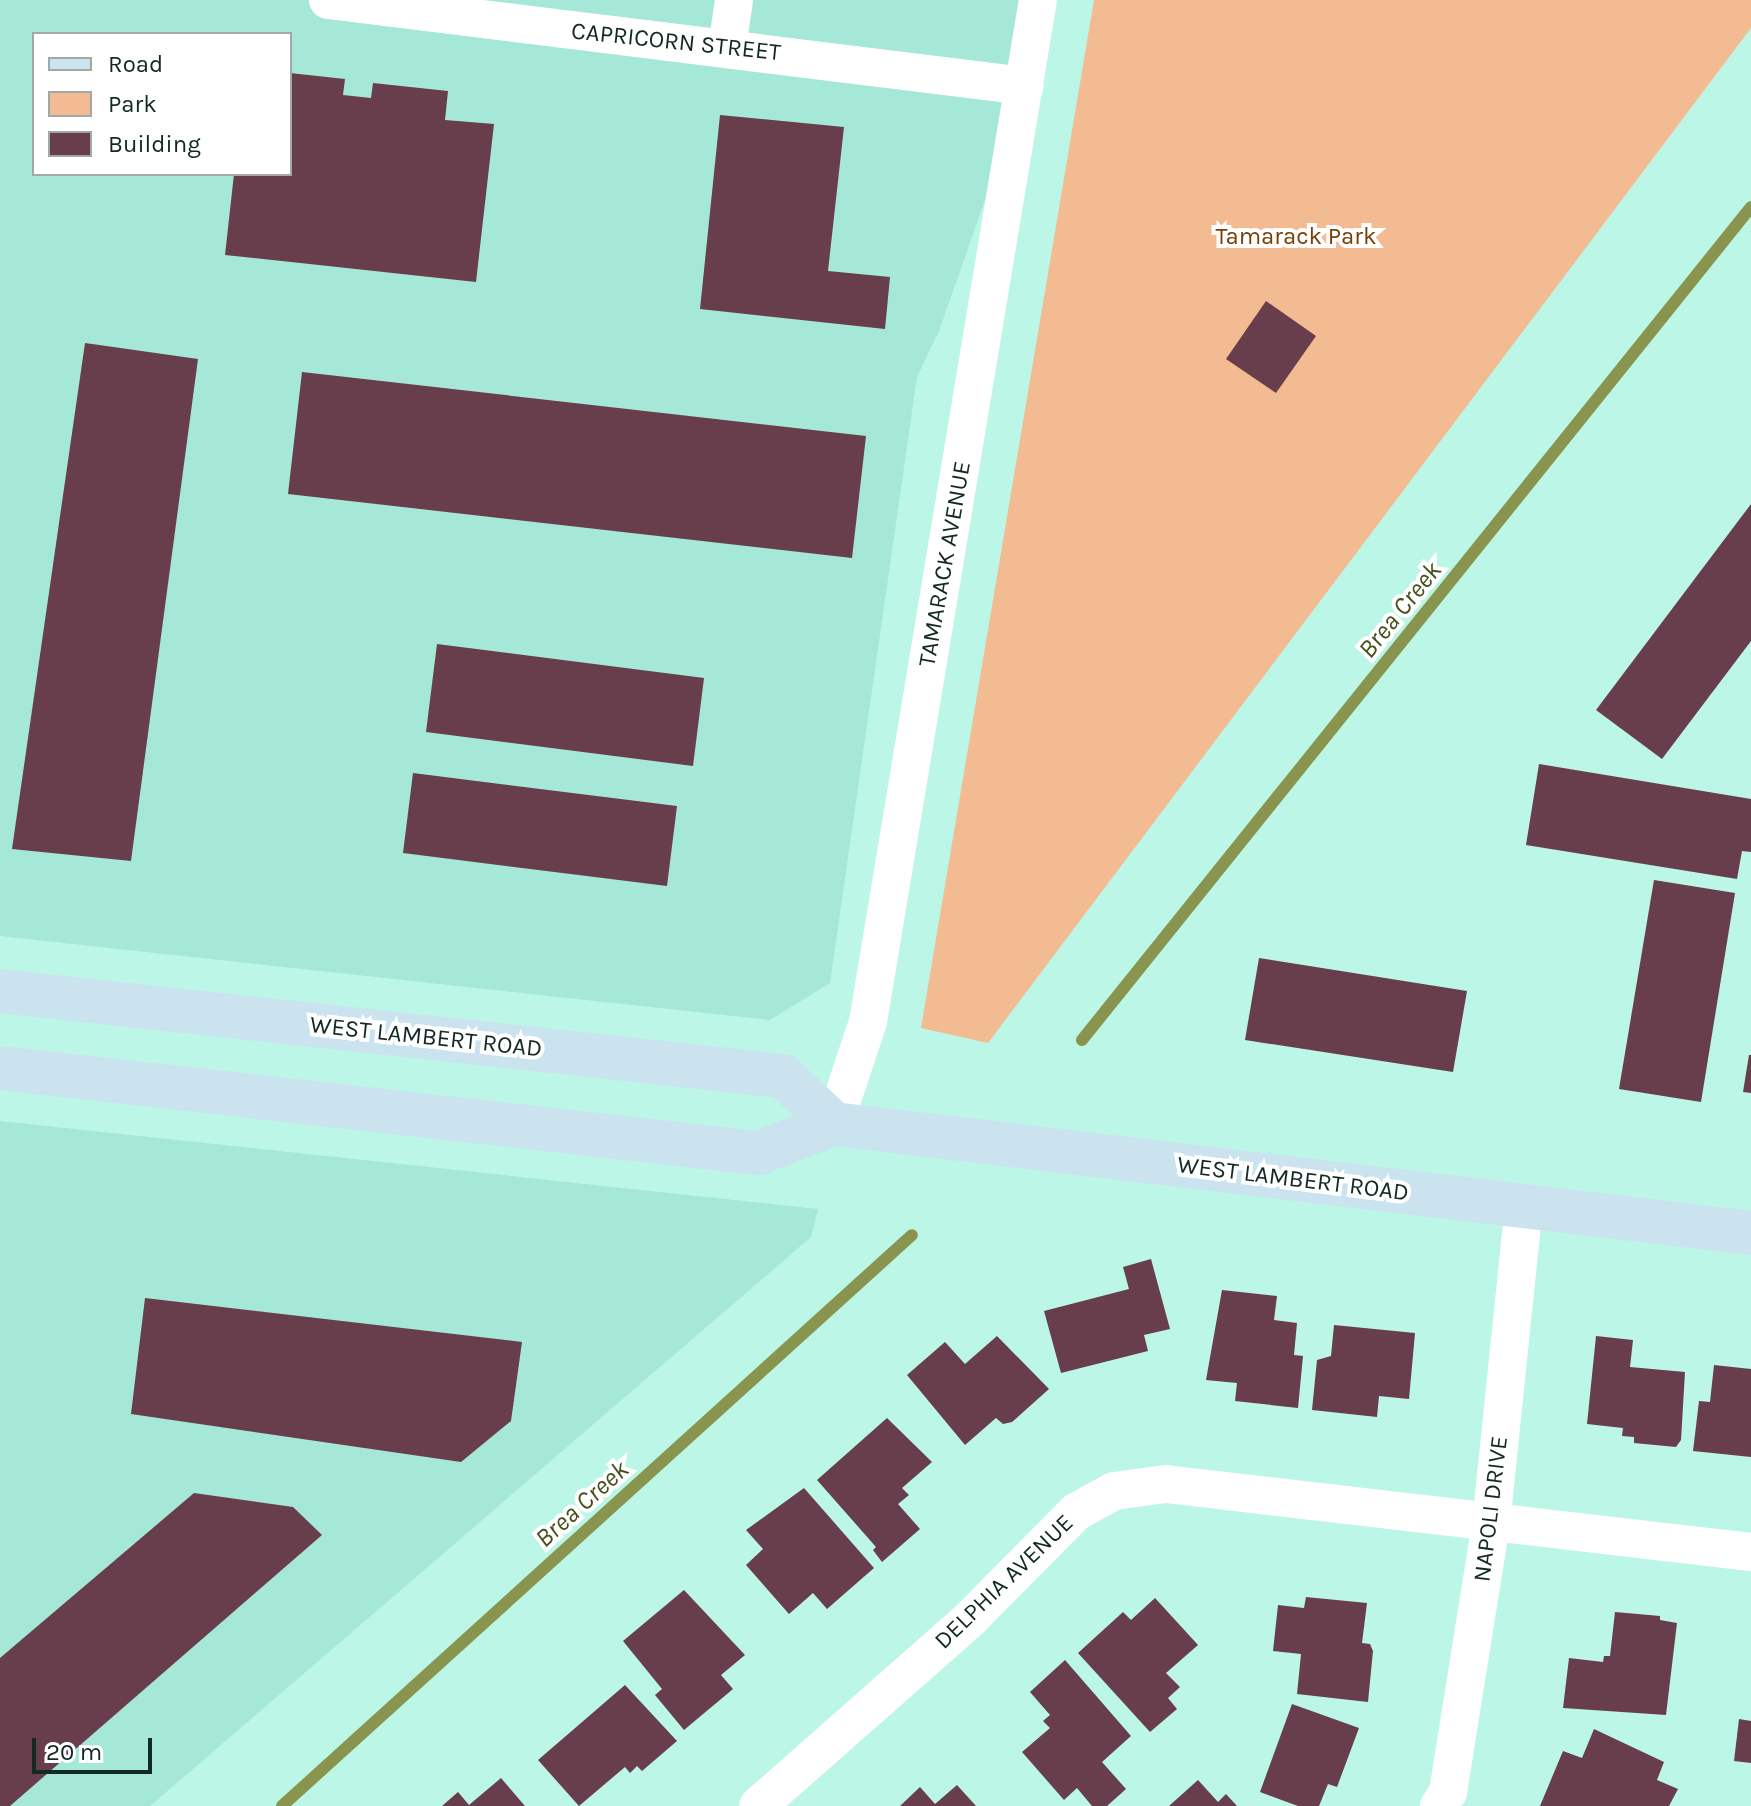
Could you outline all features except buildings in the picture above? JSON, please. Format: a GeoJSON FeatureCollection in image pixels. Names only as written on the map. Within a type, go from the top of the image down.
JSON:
{"type":"FeatureCollection","features":[{"type":"Feature","properties":{"kind":"main road","name":"WEST LAMBERT ROAD"},"geometry":{"type":"LineString","coordinates":[[0,991],[783,1076],[834,1124]]}},
{"type":"Feature","properties":{"kind":"main road","name":"WEST LAMBERT ROAD"},"geometry":{"type":"LineString","coordinates":[[0,1068],[758,1153],[834,1124],[1751,1233]]}},
{"type":"Feature","properties":{"kind":"street","name":"CAPRICORN STREET"},"geometry":{"type":"LineString","coordinates":[[328,0],[1025,86]]}},
{"type":"Feature","properties":{"kind":"street"},"geometry":{"type":"LineString","coordinates":[[727,48],[734,0]]}},
{"type":"Feature","properties":{"kind":"street","name":"TAMARACK AVENUE"},"geometry":{"type":"LineString","coordinates":[[834,1124],[868,1022],[1038,0]]}},
{"type":"Feature","properties":{"kind":"street","name":"NAPOLI DRIVE"},"geometry":{"type":"LineString","coordinates":[[1439,1806],[1448,1792],[1491,1524],[1524,1207]]}},
{"type":"Feature","properties":{"kind":"street","name":"DELPHIA AVENUE"},"geometry":{"type":"LineString","coordinates":[[758,1806],[971,1618],[1076,1512],[1114,1491],[1166,1484],[1751,1552]]}},
{"type":"Feature","properties":{"kind":"shaded area"},"geometry":{"type":"Polygon","coordinates":[[[0,0],[1037,0],[1025,86],[939,331],[917,377],[830,983],[770,1020],[0,936],[0,0]]]}},
{"type":"Feature","properties":{"kind":"shaded area"},"geometry":{"type":"Polygon","coordinates":[[[0,1121],[818,1209],[811,1237],[150,1806],[0,1806],[0,1121]]]}},
{"type":"Feature","properties":{"kind":"green space","name":"Tamarack Park"},"geometry":{"type":"Polygon","coordinates":[[[1094,0],[1751,0],[1751,28],[988,1043],[921,1028],[1094,0]]]}},
{"type":"Feature","properties":{"kind":"waterway","name":"Brea Creek"},"geometry":{"type":"LineString","coordinates":[[1082,1040],[1751,207]]}},
{"type":"Feature","properties":{"kind":"waterway","name":"Brea Creek"},"geometry":{"type":"LineString","coordinates":[[282,1806],[912,1235]]}}]}
